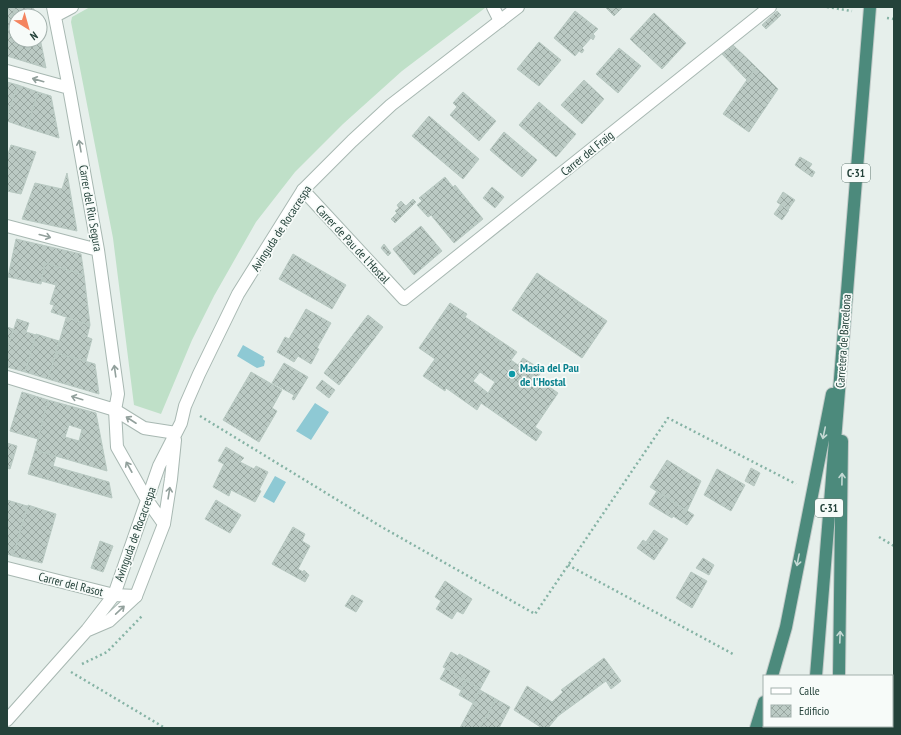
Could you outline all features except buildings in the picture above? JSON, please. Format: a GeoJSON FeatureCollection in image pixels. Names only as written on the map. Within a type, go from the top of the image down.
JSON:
{"type":"FeatureCollection","features":[{"type":"Feature","properties":{"kind":"highway","name":"Carretera de Barcelona"},"geometry":{"type":"LineString","coordinates":[[816,675],[870,7]]}},
{"type":"Feature","properties":{"kind":"highway"},"geometry":{"type":"LineString","coordinates":[[772,675],[786,627],[843,340]]}},
{"type":"Feature","properties":{"kind":"highway"},"geometry":{"type":"LineString","coordinates":[[839,675],[843,340]]}},
{"type":"Feature","properties":{"kind":"highway"},"geometry":{"type":"LineString","coordinates":[[756,728],[763,705]]}},
{"type":"Feature","properties":{"kind":"street"},"geometry":{"type":"LineString","coordinates":[[54,12],[72,7]]}},
{"type":"Feature","properties":{"kind":"street"},"geometry":{"type":"LineString","coordinates":[[493,7],[500,21]]}},
{"type":"Feature","properties":{"kind":"street","name":"Avinguda de Rocacrespa"},"geometry":{"type":"LineString","coordinates":[[7,720],[87,630],[114,595],[159,466],[181,423],[199,374],[238,294],[303,190],[352,141],[391,105],[518,7]]}},
{"type":"Feature","properties":{"kind":"street","name":"Carrer del Fraig"},"geometry":{"type":"LineString","coordinates":[[404,299],[770,7]]}},
{"type":"Feature","properties":{"kind":"street","name":"Carrer del Riu Segura"},"geometry":{"type":"LineString","coordinates":[[54,12],[98,250],[118,394],[115,410],[117,447],[147,500],[164,524]]}},
{"type":"Feature","properties":{"kind":"street"},"geometry":{"type":"LineString","coordinates":[[7,71],[69,88]]}},
{"type":"Feature","properties":{"kind":"street","name":"Carrer de Pau de l'Hostal"},"geometry":{"type":"LineString","coordinates":[[303,190],[404,299]]}},
{"type":"Feature","properties":{"kind":"street"},"geometry":{"type":"LineString","coordinates":[[7,226],[98,250]]}},
{"type":"Feature","properties":{"kind":"street"},"geometry":{"type":"LineString","coordinates":[[7,377],[115,410],[144,428],[176,433]]}},
{"type":"Feature","properties":{"kind":"street","name":"Avinguda de Rocacrespa"},"geometry":{"type":"LineString","coordinates":[[87,630],[109,621],[136,596],[164,524],[176,433]]}},
{"type":"Feature","properties":{"kind":"street","name":"Carrer del Rasot"},"geometry":{"type":"LineString","coordinates":[[7,568],[114,595],[136,596]]}},
{"type":"Feature","properties":{"kind":"path"},"geometry":{"type":"LineString","coordinates":[[186,406],[380,526],[534,614],[668,418],[800,486]]}},
{"type":"Feature","properties":{"kind":"path"},"geometry":{"type":"LineString","coordinates":[[879,538],[894,546]]}},
{"type":"Feature","properties":{"kind":"path"},"geometry":{"type":"LineString","coordinates":[[568,565],[733,654]]}},
{"type":"Feature","properties":{"kind":"path"},"geometry":{"type":"LineString","coordinates":[[57,665],[166,728]]}},
{"type":"Feature","properties":{"kind":"green space"},"geometry":{"type":"Polygon","coordinates":[[[90,7],[485,8],[402,71],[343,124],[295,172],[256,222],[214,296],[192,340],[161,414],[134,405],[113,238],[71,22],[72,17],[90,7]]]}},
{"type":"Feature","properties":{"kind":"water"},"geometry":{"type":"Polygon","coordinates":[[[243,345],[264,357],[264,366],[257,368],[237,356],[243,345]]]}},
{"type":"Feature","properties":{"kind":"water"},"geometry":{"type":"Polygon","coordinates":[[[315,403],[329,412],[311,440],[296,431],[315,403]]]}},
{"type":"Feature","properties":{"kind":"water"},"geometry":{"type":"Polygon","coordinates":[[[275,476],[286,482],[274,503],[263,497],[275,476]]]}},
{"type":"Feature","properties":{"kind":"place","name":"Masia del Pau de l'Hostal"},"geometry":{"type":"Point","coordinates":[512,374]}}]}
